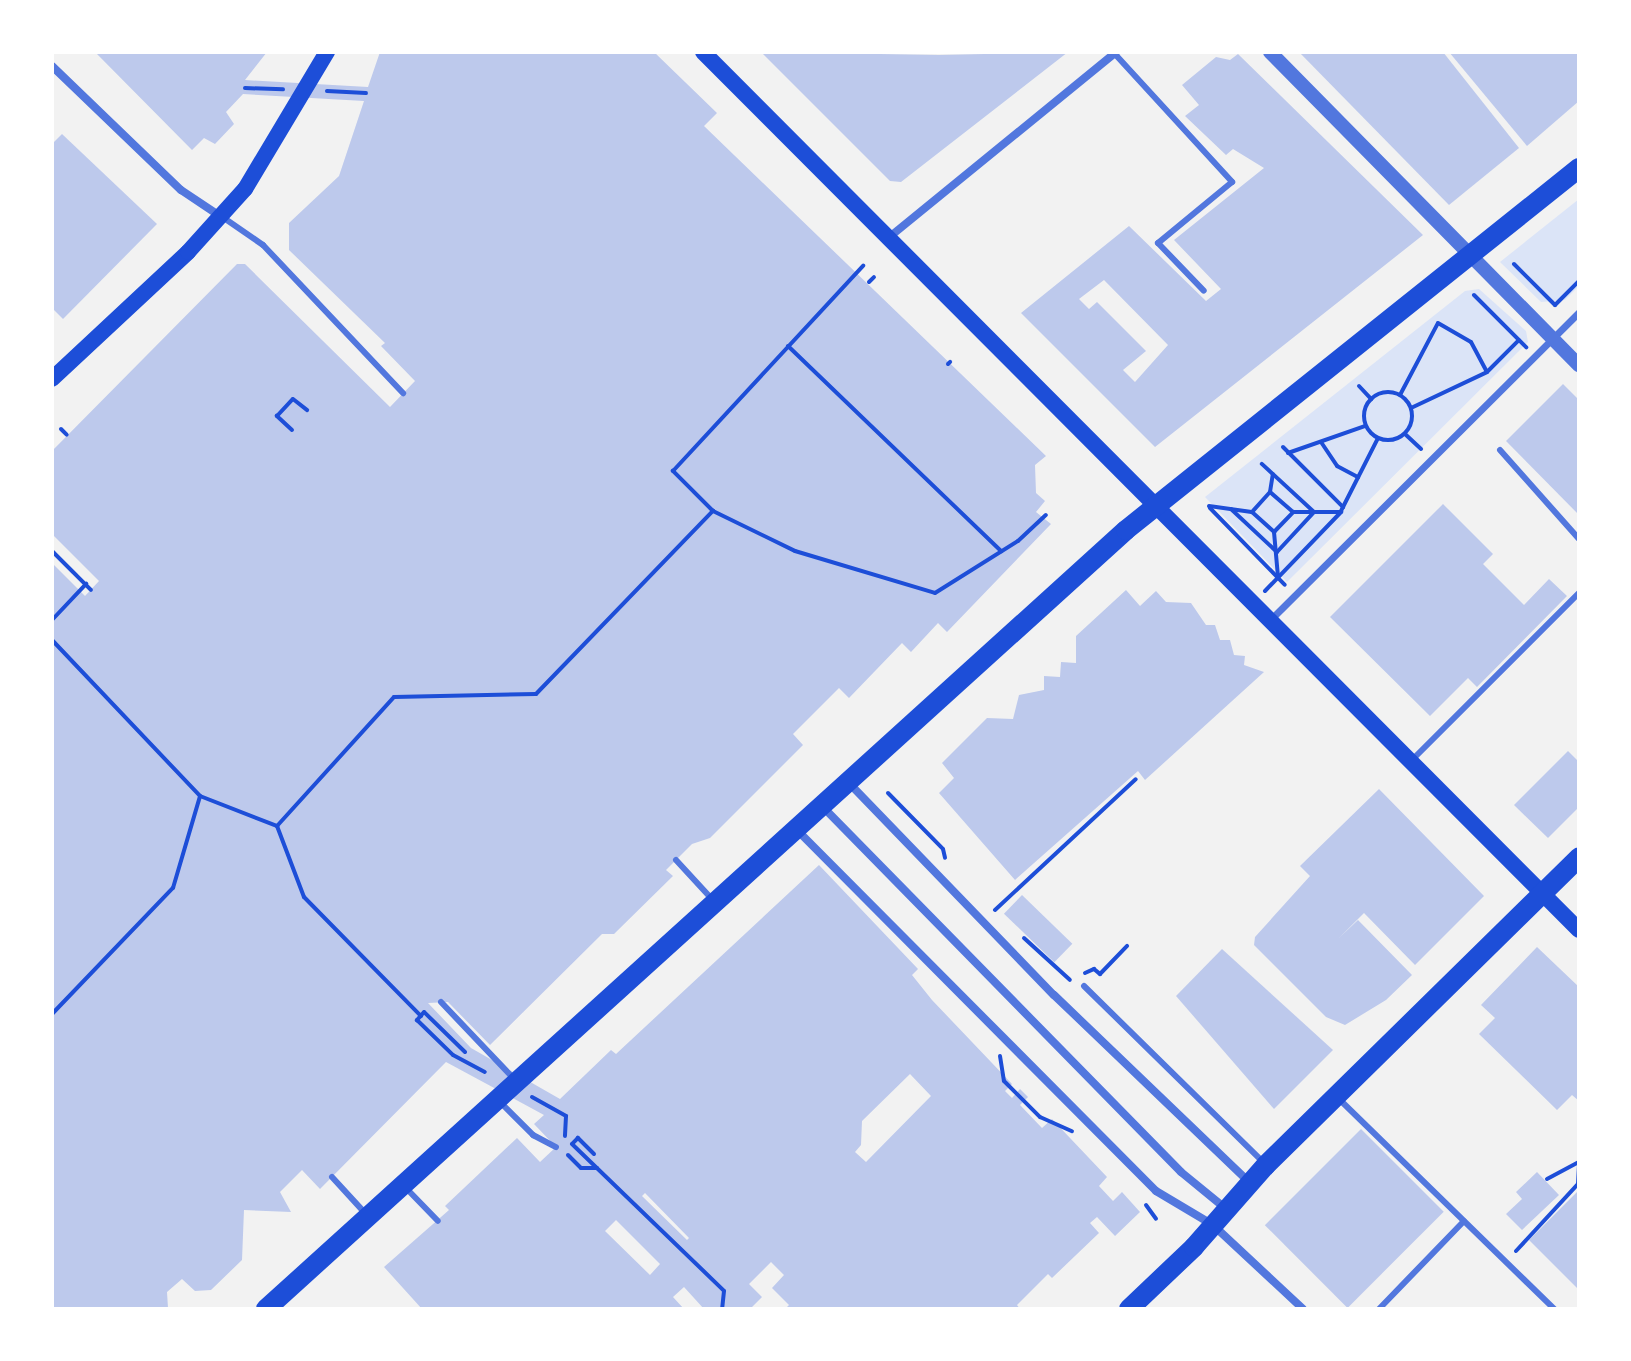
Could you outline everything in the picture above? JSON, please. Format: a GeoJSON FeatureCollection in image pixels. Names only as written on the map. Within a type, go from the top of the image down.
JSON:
{"type":"FeatureCollection","features":[{"type":"Feature","properties":{"kind":"main road"},"geometry":{"type":"LineString","coordinates":[[52,379],[221,216],[287,126],[327,52]]}},
{"type":"Feature","properties":{"kind":"main road"},"geometry":{"type":"LineString","coordinates":[[703,52],[886,240],[1156,505],[1408,763],[1579,930]]}},
{"type":"Feature","properties":{"kind":"main road"},"geometry":{"type":"LineString","coordinates":[[266,1309],[515,1080],[1156,505],[1579,168]]}},
{"type":"Feature","properties":{"kind":"main road"},"geometry":{"type":"LineString","coordinates":[[1129,1309],[1220,1217],[1266,1165],[1579,857]]}},
{"type":"Feature","properties":{"kind":"street"},"geometry":{"type":"LineString","coordinates":[[1270,52],[1472,253],[1579,365]]}},
{"type":"Feature","properties":{"kind":"street"},"geometry":{"type":"LineString","coordinates":[[886,240],[1115,53]]}},
{"type":"Feature","properties":{"kind":"street"},"geometry":{"type":"LineString","coordinates":[[52,66],[181,190],[221,216]]}},
{"type":"Feature","properties":{"kind":"street"},"geometry":{"type":"LineString","coordinates":[[1269,621],[1579,312]]}},
{"type":"Feature","properties":{"kind":"street"},"geometry":{"type":"LineString","coordinates":[[847,781],[1054,995],[1250,1183]]}},
{"type":"Feature","properties":{"kind":"street"},"geometry":{"type":"LineString","coordinates":[[821,805],[1181,1172],[1303,1309]]}},
{"type":"Feature","properties":{"kind":"street"},"geometry":{"type":"LineString","coordinates":[[795,828],[1156,1191],[1220,1217]]}},
{"type":"Feature","properties":{"kind":"lane"},"geometry":{"type":"LineString","coordinates":[[1115,53],[1232,182],[1158,243],[1204,291]]}},
{"type":"Feature","properties":{"kind":"lane"},"geometry":{"type":"LineString","coordinates":[[221,216],[263,245],[403,393]]}},
{"type":"Feature","properties":{"kind":"lane"},"geometry":{"type":"LineString","coordinates":[[1500,450],[1579,539]]}},
{"type":"Feature","properties":{"kind":"lane"},"geometry":{"type":"LineString","coordinates":[[1408,763],[1579,593]]}},
{"type":"Feature","properties":{"kind":"lane"},"geometry":{"type":"LineString","coordinates":[[676,860],[714,901]]}},
{"type":"Feature","properties":{"kind":"lane"},"geometry":{"type":"LineString","coordinates":[[1084,986],[1266,1165]]}},
{"type":"Feature","properties":{"kind":"lane"},"geometry":{"type":"LineString","coordinates":[[441,1002],[515,1080]]}},
{"type":"Feature","properties":{"kind":"lane"},"geometry":{"type":"LineString","coordinates":[[1336,1095],[1554,1309]]}},
{"type":"Feature","properties":{"kind":"lane"},"geometry":{"type":"LineString","coordinates":[[496,1098],[533,1135],[556,1147]]}},
{"type":"Feature","properties":{"kind":"lane"},"geometry":{"type":"LineString","coordinates":[[332,1177],[367,1215]]}},
{"type":"Feature","properties":{"kind":"lane"},"geometry":{"type":"LineString","coordinates":[[402,1184],[438,1221]]}},
{"type":"Feature","properties":{"kind":"lane"},"geometry":{"type":"LineString","coordinates":[[1379,1309],[1464,1221]]}},
{"type":"Feature","properties":{"kind":"path"},"geometry":{"type":"LineString","coordinates":[[1514,264],[1555,305],[1579,281]]}},
{"type":"Feature","properties":{"kind":"path"},"geometry":{"type":"LineString","coordinates":[[863,266],[673,471],[713,511],[795,551],[935,593],[1018,541],[1046,515]]}},
{"type":"Feature","properties":{"kind":"path"},"geometry":{"type":"LineString","coordinates":[[869,282],[874,277]]}},
{"type":"Feature","properties":{"kind":"path"},"geometry":{"type":"LineString","coordinates":[[1411,408],[1487,372],[1519,340],[1474,295]]}},
{"type":"Feature","properties":{"kind":"path"},"geometry":{"type":"LineString","coordinates":[[1400,395],[1438,323],[1471,342],[1487,372]]}},
{"type":"Feature","properties":{"kind":"path"},"geometry":{"type":"LineString","coordinates":[[788,346],[1001,551]]}},
{"type":"Feature","properties":{"kind":"path"},"geometry":{"type":"LineString","coordinates":[[1359,386],[1371,399]]}},
{"type":"Feature","properties":{"kind":"path"},"geometry":{"type":"LineString","coordinates":[[1405,434],[1393,440],[1378,438],[1366,426],[1364,414],[1371,399],[1387,392],[1400,395],[1411,408]]}},
{"type":"Feature","properties":{"kind":"path"},"geometry":{"type":"LineString","coordinates":[[292,430],[277,416],[293,399],[307,410]]}},
{"type":"Feature","properties":{"kind":"path"},"geometry":{"type":"LineString","coordinates":[[1405,434],[1411,408]]}},
{"type":"Feature","properties":{"kind":"path"},"geometry":{"type":"LineString","coordinates":[[1288,453],[1366,426]]}},
{"type":"Feature","properties":{"kind":"path"},"geometry":{"type":"LineString","coordinates":[[61,429],[67,435]]}},
{"type":"Feature","properties":{"kind":"path"},"geometry":{"type":"LineString","coordinates":[[1405,434],[1431,459]]}},
{"type":"Feature","properties":{"kind":"path"},"geometry":{"type":"LineString","coordinates":[[1252,603],[1342,509],[1378,438]]}},
{"type":"Feature","properties":{"kind":"path"},"geometry":{"type":"LineString","coordinates":[[1321,441],[1337,466],[1358,477]]}},
{"type":"Feature","properties":{"kind":"path"},"geometry":{"type":"LineString","coordinates":[[1283,447],[1342,509]]}},
{"type":"Feature","properties":{"kind":"path"},"geometry":{"type":"LineString","coordinates":[[1262,464],[1314,512]]}},
{"type":"Feature","properties":{"kind":"path"},"geometry":{"type":"LineString","coordinates":[[1252,512],[1270,492],[1273,474]]}},
{"type":"Feature","properties":{"kind":"path"},"geometry":{"type":"LineString","coordinates":[[1270,492],[1293,512],[1342,509]]}},
{"type":"Feature","properties":{"kind":"path"},"geometry":{"type":"LineString","coordinates":[[1278,577],[1274,532],[1252,512],[1209,506],[1295,596]]}},
{"type":"Feature","properties":{"kind":"path"},"geometry":{"type":"LineString","coordinates":[[1231,509],[1277,552]]}},
{"type":"Feature","properties":{"kind":"path"},"geometry":{"type":"LineString","coordinates":[[277,826],[394,697],[536,694],[713,511]]}},
{"type":"Feature","properties":{"kind":"path"},"geometry":{"type":"LineString","coordinates":[[1274,532],[1293,512]]}},
{"type":"Feature","properties":{"kind":"path"},"geometry":{"type":"LineString","coordinates":[[1277,552],[1314,512]]}},
{"type":"Feature","properties":{"kind":"path"},"geometry":{"type":"LineString","coordinates":[[52,551],[91,590]]}},
{"type":"Feature","properties":{"kind":"path"},"geometry":{"type":"LineString","coordinates":[[53,618],[86,584]]}},
{"type":"Feature","properties":{"kind":"path"},"geometry":{"type":"LineString","coordinates":[[52,640],[200,796],[277,826],[304,897],[424,1016],[470,1057]]}},
{"type":"Feature","properties":{"kind":"path"},"geometry":{"type":"LineString","coordinates":[[995,910],[1136,779]]}},
{"type":"Feature","properties":{"kind":"path"},"geometry":{"type":"LineString","coordinates":[[888,793],[943,849],[946,863]]}},
{"type":"Feature","properties":{"kind":"path"},"geometry":{"type":"LineString","coordinates":[[52,1014],[173,888],[200,796]]}},
{"type":"Feature","properties":{"kind":"path"},"geometry":{"type":"LineString","coordinates":[[985,901],[1006,921]]}},
{"type":"Feature","properties":{"kind":"path"},"geometry":{"type":"LineString","coordinates":[[1017,931],[1068,981],[1094,969],[1100,974],[1127,946]]}},
{"type":"Feature","properties":{"kind":"path"},"geometry":{"type":"LineString","coordinates":[[424,1016],[420,1023],[453,1055]]}},
{"type":"Feature","properties":{"kind":"path"},"geometry":{"type":"LineString","coordinates":[[996,1052],[1004,1081],[1040,1117],[1077,1133]]}},
{"type":"Feature","properties":{"kind":"path"},"geometry":{"type":"LineString","coordinates":[[594,1154],[578,1138],[572,1144],[724,1291],[722,1309]]}},
{"type":"Feature","properties":{"kind":"path"},"geometry":{"type":"LineString","coordinates":[[571,1158],[581,1168],[597,1168]]}},
{"type":"Feature","properties":{"kind":"path"},"geometry":{"type":"LineString","coordinates":[[1547,1179],[1579,1162]]}},
{"type":"Feature","properties":{"kind":"path"},"geometry":{"type":"LineString","coordinates":[[1506,1262],[1578,1184],[1579,1162]]}},
{"type":"Feature","properties":{"kind":"path"},"geometry":{"type":"LineString","coordinates":[[1141,1200],[1156,1219]]}},
{"type":"Feature","properties":{"kind":"shaded area"},"geometry":{"type":"Polygon","coordinates":[[[1579,199],[1579,286],[1565,300],[1541,302],[1500,262],[1579,199]]]}},
{"type":"Feature","properties":{"kind":"shaded area"},"geometry":{"type":"Polygon","coordinates":[[[1479,289],[1526,331],[1528,342],[1287,582],[1205,497],[1465,291],[1479,289]]]}},
{"type":"Feature","properties":{"kind":"building"},"geometry":{"type":"Polygon","coordinates":[[[95,52],[267,52],[245,80],[368,87],[380,52],[654,52],[717,113],[704,126],[1046,456],[1035,465],[1036,493],[1045,501],[1036,512],[1051,524],[947,632],[938,623],[911,652],[902,643],[849,698],[839,688],[793,734],[803,745],[710,838],[692,844],[666,870],[673,876],[614,934],[602,934],[490,1045],[448,1002],[428,1003],[471,1048],[560,1099],[611,1050],[616,1054],[819,865],[918,969],[912,975],[932,1000],[1012,1084],[1005,1091],[1012,1098],[1020,1089],[1028,1097],[1020,1105],[1042,1128],[1052,1119],[1107,1177],[1099,1186],[1113,1201],[1122,1192],[1140,1212],[1115,1236],[1097,1217],[1090,1223],[1099,1233],[1052,1278],[1048,1274],[1017,1305],[1020,1309],[785,1309],[789,1305],[772,1288],[784,1275],[771,1262],[749,1284],[762,1297],[750,1309],[704,1309],[684,1287],[673,1297],[684,1309],[422,1309],[384,1267],[449,1210],[445,1206],[517,1138],[540,1162],[556,1147],[534,1124],[544,1115],[446,1062],[320,1189],[302,1170],[280,1192],[291,1212],[244,1210],[242,1260],[211,1290],[195,1291],[182,1279],[167,1292],[168,1308],[52,1309],[52,563],[85,596],[99,581],[52,534],[52,451],[237,264],[245,264],[390,407],[415,381],[381,346],[385,343],[289,250],[289,223],[339,176],[364,101],[243,94],[226,112],[234,124],[215,144],[204,138],[192,150],[95,52]],[[910,1074],[862,1121],[861,1145],[855,1152],[866,1162],[931,1096],[910,1074]],[[645,1193],[642,1196],[687,1240],[689,1238],[645,1193]],[[616,1220],[605,1231],[650,1275],[660,1264],[616,1220]]]}},
{"type":"Feature","properties":{"kind":"building"},"geometry":{"type":"Polygon","coordinates":[[[761,52],[939,55],[1068,52],[901,182],[890,181],[761,52]]]}},
{"type":"Feature","properties":{"kind":"building"},"geometry":{"type":"Polygon","coordinates":[[[1299,52],[1443,52],[1519,148],[1449,205],[1299,52]]]}},
{"type":"Feature","properties":{"kind":"building"},"geometry":{"type":"Polygon","coordinates":[[[1449,52],[1579,52],[1579,101],[1527,146],[1449,52]]]}},
{"type":"Feature","properties":{"kind":"building"},"geometry":{"type":"Polygon","coordinates":[[[1238,54],[1423,235],[1155,447],[1021,313],[1129,226],[1206,301],[1221,289],[1174,240],[1264,168],[1233,149],[1226,155],[1185,116],[1199,105],[1182,85],[1216,57],[1230,60],[1238,54]],[[1104,280],[1079,299],[1089,309],[1097,302],[1146,351],[1123,370],[1135,382],[1168,345],[1104,280]]]}},
{"type":"Feature","properties":{"kind":"building"},"geometry":{"type":"Polygon","coordinates":[[[62,134],[157,224],[63,319],[52,308],[52,144],[62,134]]]}},
{"type":"Feature","properties":{"kind":"building"},"geometry":{"type":"Polygon","coordinates":[[[1563,384],[1579,400],[1579,515],[1506,441],[1563,384]]]}},
{"type":"Feature","properties":{"kind":"building"},"geometry":{"type":"Polygon","coordinates":[[[1443,504],[1493,554],[1483,564],[1524,605],[1549,579],[1567,596],[1477,687],[1468,678],[1430,716],[1330,617],[1443,504]]]}},
{"type":"Feature","properties":{"kind":"building"},"geometry":{"type":"Polygon","coordinates":[[[1126,590],[1140,606],[1156,591],[1166,602],[1191,603],[1206,625],[1215,625],[1220,640],[1230,640],[1234,655],[1245,656],[1244,665],[1264,672],[1145,780],[1138,771],[1015,880],[939,793],[954,778],[942,763],[987,718],[1013,719],[1019,695],[1044,690],[1044,676],[1060,677],[1061,662],[1076,663],[1076,636],[1126,590]]]}},
{"type":"Feature","properties":{"kind":"building"},"geometry":{"type":"Polygon","coordinates":[[[1568,751],[1579,762],[1579,807],[1548,838],[1514,805],[1568,751]]]}},
{"type":"Feature","properties":{"kind":"building"},"geometry":{"type":"Polygon","coordinates":[[[1379,789],[1484,896],[1415,965],[1364,913],[1339,938],[1358,920],[1412,975],[1386,1000],[1345,1025],[1326,1017],[1254,945],[1255,937],[1310,876],[1300,866],[1379,789]]]}},
{"type":"Feature","properties":{"kind":"building"},"geometry":{"type":"Polygon","coordinates":[[[1022,895],[1072,944],[1054,962],[1004,914],[1022,895]]]}},
{"type":"Feature","properties":{"kind":"building"},"geometry":{"type":"Polygon","coordinates":[[[1537,947],[1579,987],[1579,1101],[1572,1095],[1557,1110],[1479,1034],[1495,1018],[1481,1005],[1537,947]]]}},
{"type":"Feature","properties":{"kind":"building"},"geometry":{"type":"Polygon","coordinates":[[[1222,949],[1333,1050],[1274,1109],[1176,996],[1222,949]]]}},
{"type":"Feature","properties":{"kind":"building"},"geometry":{"type":"Polygon","coordinates":[[[1361,1129],[1444,1212],[1348,1308],[1265,1225],[1361,1129]]]}},
{"type":"Feature","properties":{"kind":"building"},"geometry":{"type":"Polygon","coordinates":[[[1537,1172],[1559,1195],[1522,1230],[1506,1214],[1522,1199],[1516,1192],[1537,1172]]]}},
{"type":"Feature","properties":{"kind":"building"},"geometry":{"type":"Polygon","coordinates":[[[1579,1190],[1579,1290],[1529,1240],[1579,1190]]]}}]}
